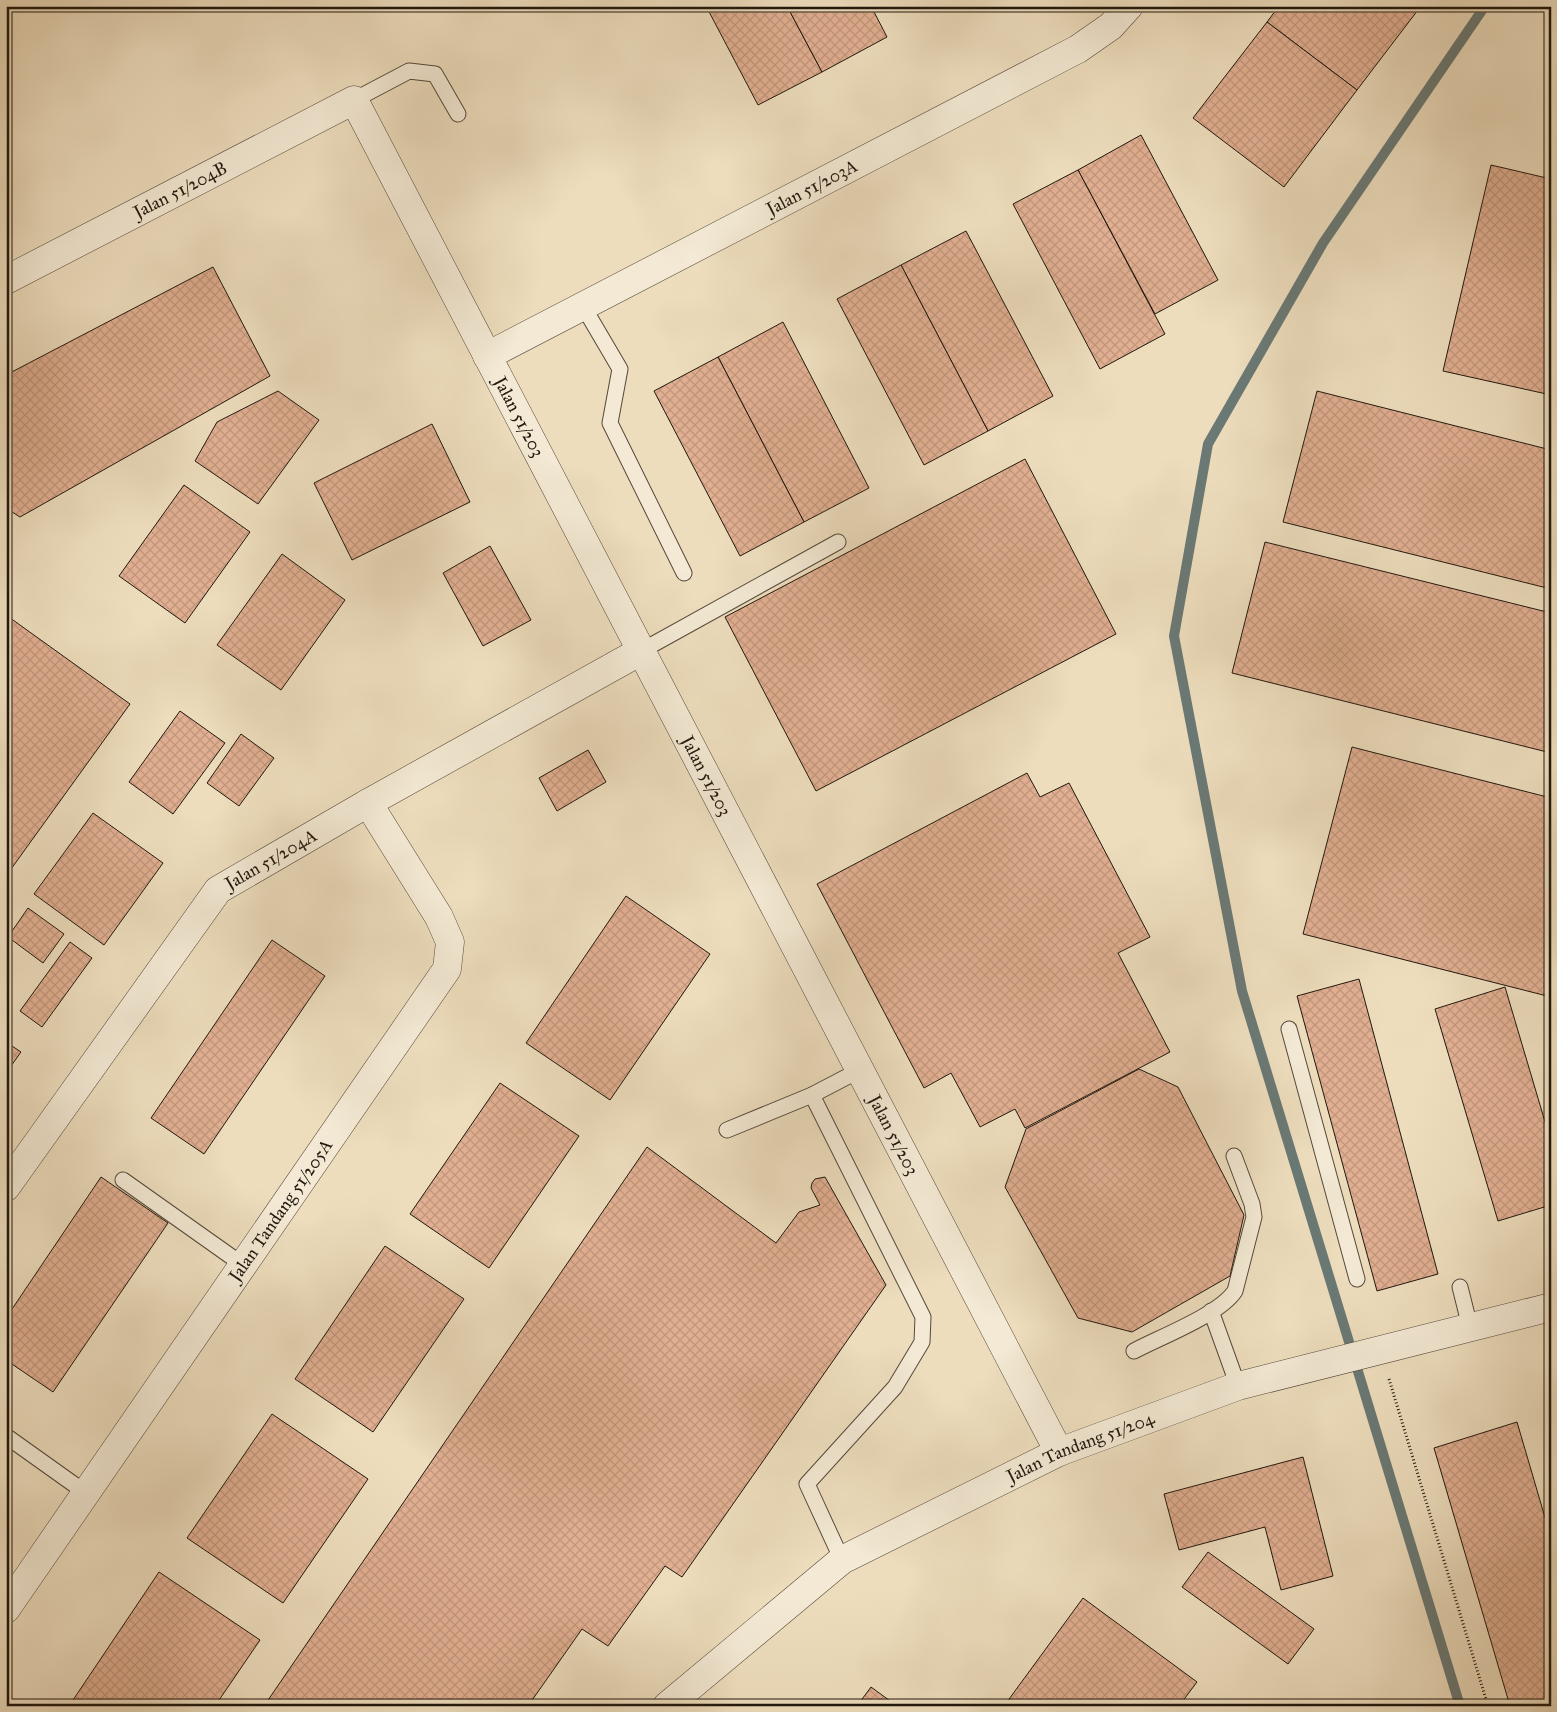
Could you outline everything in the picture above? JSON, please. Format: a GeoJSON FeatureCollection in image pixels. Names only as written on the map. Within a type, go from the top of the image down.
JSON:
{"type":"FeatureCollection","features":[{"type":"Feature","properties":{"kind":"street","name":"Jalan 51/203A"},"geometry":{"type":"LineString","coordinates":[[488,356],[1078,49],[1111,26],[1129,6]]}},
{"type":"Feature","properties":{"kind":"street","name":"Jalan 51/204B"},"geometry":{"type":"LineString","coordinates":[[6,280],[354,100]]}},
{"type":"Feature","properties":{"kind":"street","name":"Jalan 51/203"},"geometry":{"type":"LineString","coordinates":[[354,100],[1059,1452]]}},
{"type":"Feature","properties":{"kind":"street","name":"Jalan 51/204A"},"geometry":{"type":"LineString","coordinates":[[6,1187],[218,890],[368,802],[641,651]]}},
{"type":"Feature","properties":{"kind":"street","name":"Jalan Tandang 51/205A"},"geometry":{"type":"LineString","coordinates":[[6,1609],[447,969],[450,942],[439,917],[368,802]]}},
{"type":"Feature","properties":{"kind":"street","name":"Jalan Tandang 51/204"},"geometry":{"type":"LineString","coordinates":[[667,1706],[842,1560],[1059,1452],[1238,1386],[1551,1307]]}},
{"type":"Feature","properties":{"kind":"lane"},"geometry":{"type":"LineString","coordinates":[[354,100],[410,72],[436,74],[458,114]]}},
{"type":"Feature","properties":{"kind":"lane"},"geometry":{"type":"LineString","coordinates":[[584,306],[620,369],[610,423],[684,573]]}},
{"type":"Feature","properties":{"kind":"lane"},"geometry":{"type":"LineString","coordinates":[[641,651],[838,542]]}},
{"type":"Feature","properties":{"kind":"lane"},"geometry":{"type":"LineString","coordinates":[[1289,1029],[1357,1279]]}},
{"type":"Feature","properties":{"kind":"lane"},"geometry":{"type":"LineString","coordinates":[[727,1130],[812,1095],[860,1070]]}},
{"type":"Feature","properties":{"kind":"lane"},"geometry":{"type":"LineString","coordinates":[[812,1095],[923,1317],[922,1342],[895,1387],[807,1484],[842,1560]]}},
{"type":"Feature","properties":{"kind":"lane"},"geometry":{"type":"LineString","coordinates":[[1134,1351],[1211,1312],[1230,1298],[1235,1291],[1254,1217],[1252,1204],[1234,1156]]}},
{"type":"Feature","properties":{"kind":"lane"},"geometry":{"type":"LineString","coordinates":[[122,1180],[244,1265]]}},
{"type":"Feature","properties":{"kind":"lane"},"geometry":{"type":"LineString","coordinates":[[1460,1287],[1470,1327]]}},
{"type":"Feature","properties":{"kind":"lane"},"geometry":{"type":"LineString","coordinates":[[1211,1312],[1238,1386]]}},
{"type":"Feature","properties":{"kind":"lane"},"geometry":{"type":"LineString","coordinates":[[6,1436],[86,1493]]}},
{"type":"Feature","properties":{"kind":"path"},"geometry":{"type":"LineString","coordinates":[[1392,1389],[1488,1706]]}},
{"type":"Feature","properties":{"kind":"building"},"geometry":{"type":"Polygon","coordinates":[[[706,6],[787,6],[822,72],[758,105],[706,6]]]}},
{"type":"Feature","properties":{"kind":"building"},"geometry":{"type":"Polygon","coordinates":[[[787,6],[871,6],[887,37],[822,72],[787,6]]]}},
{"type":"Feature","properties":{"kind":"building"},"geometry":{"type":"Polygon","coordinates":[[[1279,6],[1421,6],[1357,90],[1267,22],[1279,6]]]}},
{"type":"Feature","properties":{"kind":"building"},"geometry":{"type":"Polygon","coordinates":[[[1267,22],[1357,90],[1284,187],[1193,118],[1267,22]]]}},
{"type":"Feature","properties":{"kind":"building"},"geometry":{"type":"Polygon","coordinates":[[[1141,135],[1218,280],[1155,314],[1078,170],[1141,135]]]}},
{"type":"Feature","properties":{"kind":"building"},"geometry":{"type":"Polygon","coordinates":[[[1491,165],[1551,179],[1551,395],[1443,371],[1491,165]]]}},
{"type":"Feature","properties":{"kind":"building"},"geometry":{"type":"Polygon","coordinates":[[[1078,170],[1165,334],[1100,369],[1013,204],[1078,170]]]}},
{"type":"Feature","properties":{"kind":"building"},"geometry":{"type":"Polygon","coordinates":[[[966,231],[1053,396],[988,431],[901,265],[966,231]]]}},
{"type":"Feature","properties":{"kind":"building"},"geometry":{"type":"Polygon","coordinates":[[[901,265],[988,431],[924,465],[837,299],[901,265]]]}},
{"type":"Feature","properties":{"kind":"building"},"geometry":{"type":"Polygon","coordinates":[[[213,267],[270,376],[20,517],[6,508],[6,375],[213,267]]]}},
{"type":"Feature","properties":{"kind":"building"},"geometry":{"type":"Polygon","coordinates":[[[783,322],[869,488],[804,522],[718,357],[783,322]]]}},
{"type":"Feature","properties":{"kind":"building"},"geometry":{"type":"Polygon","coordinates":[[[718,357],[804,522],[740,556],[654,391],[718,357]]]}},
{"type":"Feature","properties":{"kind":"building"},"geometry":{"type":"Polygon","coordinates":[[[278,391],[319,420],[258,504],[195,461],[217,422],[278,391]]]}},
{"type":"Feature","properties":{"kind":"building"},"geometry":{"type":"Polygon","coordinates":[[[1317,391],[1551,450],[1551,589],[1283,522],[1317,391]]]}},
{"type":"Feature","properties":{"kind":"building"},"geometry":{"type":"Polygon","coordinates":[[[432,424],[470,502],[352,560],[314,483],[432,424]]]}},
{"type":"Feature","properties":{"kind":"building"},"geometry":{"type":"Polygon","coordinates":[[[1025,459],[1116,634],[816,791],[725,617],[1025,459]]]}},
{"type":"Feature","properties":{"kind":"building"},"geometry":{"type":"Polygon","coordinates":[[[184,485],[250,532],[185,623],[119,576],[184,485]]]}},
{"type":"Feature","properties":{"kind":"building"},"geometry":{"type":"Polygon","coordinates":[[[1265,542],[1551,613],[1551,753],[1232,673],[1265,542]]]}},
{"type":"Feature","properties":{"kind":"building"},"geometry":{"type":"Polygon","coordinates":[[[490,546],[531,620],[483,646],[443,573],[490,546]]]}},
{"type":"Feature","properties":{"kind":"building"},"geometry":{"type":"Polygon","coordinates":[[[282,554],[345,600],[281,690],[217,645],[282,554]]]}},
{"type":"Feature","properties":{"kind":"building"},"geometry":{"type":"Polygon","coordinates":[[[6,615],[130,704],[6,876],[6,615]]]}},
{"type":"Feature","properties":{"kind":"building"},"geometry":{"type":"Polygon","coordinates":[[[180,711],[225,743],[173,814],[129,782],[180,711]]]}},
{"type":"Feature","properties":{"kind":"building"},"geometry":{"type":"Polygon","coordinates":[[[241,734],[274,758],[239,806],[207,783],[241,734]]]}},
{"type":"Feature","properties":{"kind":"building"},"geometry":{"type":"Polygon","coordinates":[[[1352,747],[1551,798],[1551,997],[1303,934],[1352,747]]]}},
{"type":"Feature","properties":{"kind":"building"},"geometry":{"type":"Polygon","coordinates":[[[588,750],[606,782],[557,811],[539,778],[588,750]]]}},
{"type":"Feature","properties":{"kind":"building"},"geometry":{"type":"Polygon","coordinates":[[[1027,773],[1040,797],[1069,783],[1150,937],[1118,953],[1170,1052],[1025,1128],[1015,1109],[980,1127],[951,1073],[924,1088],[817,884],[1027,773]]]}},
{"type":"Feature","properties":{"kind":"building"},"geometry":{"type":"Polygon","coordinates":[[[93,813],[163,863],[104,945],[34,894],[93,813]]]}},
{"type":"Feature","properties":{"kind":"building"},"geometry":{"type":"Polygon","coordinates":[[[626,896],[710,954],[610,1100],[526,1043],[626,896]]]}},
{"type":"Feature","properties":{"kind":"building"},"geometry":{"type":"Polygon","coordinates":[[[28,908],[64,934],[43,963],[8,937],[28,908]]]}},
{"type":"Feature","properties":{"kind":"building"},"geometry":{"type":"Polygon","coordinates":[[[272,940],[325,976],[204,1154],[151,1118],[272,940]]]}},
{"type":"Feature","properties":{"kind":"building"},"geometry":{"type":"Polygon","coordinates":[[[70,942],[92,958],[42,1027],[20,1011],[70,942]]]}},
{"type":"Feature","properties":{"kind":"building"},"geometry":{"type":"Polygon","coordinates":[[[1359,979],[1438,1274],[1377,1291],[1297,996],[1359,979]]]}},
{"type":"Feature","properties":{"kind":"building"},"geometry":{"type":"Polygon","coordinates":[[[1505,987],[1551,1142],[1551,1205],[1498,1221],[1435,1009],[1505,987]]]}},
{"type":"Feature","properties":{"kind":"building"},"geometry":{"type":"Polygon","coordinates":[[[6,1042],[21,1052],[6,1073],[6,1042]]]}},
{"type":"Feature","properties":{"kind":"building"},"geometry":{"type":"Polygon","coordinates":[[[1139,1069],[1178,1087],[1244,1215],[1230,1276],[1132,1332],[1078,1318],[1005,1187],[1026,1129],[1139,1069]]]}},
{"type":"Feature","properties":{"kind":"building"},"geometry":{"type":"Polygon","coordinates":[[[500,1083],[579,1136],[489,1268],[410,1214],[500,1083]]]}},
{"type":"Feature","properties":{"kind":"building"},"geometry":{"type":"Polygon","coordinates":[[[647,1147],[776,1243],[799,1212],[820,1205],[811,1188],[815,1179],[825,1177],[886,1285],[682,1577],[665,1566],[608,1646],[582,1629],[528,1706],[264,1706],[647,1147]]]}},
{"type":"Feature","properties":{"kind":"building"},"geometry":{"type":"Polygon","coordinates":[[[101,1177],[168,1223],[53,1392],[6,1360],[6,1318],[101,1177]]]}},
{"type":"Feature","properties":{"kind":"building"},"geometry":{"type":"Polygon","coordinates":[[[385,1246],[464,1299],[373,1432],[295,1379],[385,1246]]]}},
{"type":"Feature","properties":{"kind":"building"},"geometry":{"type":"Polygon","coordinates":[[[272,1414],[368,1479],[283,1603],[187,1538],[272,1414]]]}},
{"type":"Feature","properties":{"kind":"building"},"geometry":{"type":"Polygon","coordinates":[[[1517,1422],[1551,1538],[1551,1706],[1510,1706],[1434,1448],[1517,1422]]]}},
{"type":"Feature","properties":{"kind":"building"},"geometry":{"type":"Polygon","coordinates":[[[1303,1457],[1333,1576],[1281,1590],[1265,1527],[1179,1550],[1164,1494],[1303,1457]]]}},
{"type":"Feature","properties":{"kind":"building"},"geometry":{"type":"Polygon","coordinates":[[[1208,1552],[1314,1629],[1288,1664],[1182,1587],[1208,1552]]]}},
{"type":"Feature","properties":{"kind":"building"},"geometry":{"type":"Polygon","coordinates":[[[159,1572],[260,1640],[215,1706],[69,1706],[159,1572]]]}},
{"type":"Feature","properties":{"kind":"building"},"geometry":{"type":"Polygon","coordinates":[[[1083,1598],[1197,1682],[1179,1706],[1004,1706],[1083,1598]]]}},
{"type":"Feature","properties":{"kind":"building"},"geometry":{"type":"Polygon","coordinates":[[[871,1687],[897,1706],[857,1706],[871,1687]]]}},
{"type":"Feature","properties":{"kind":"waterway"},"geometry":{"type":"LineString","coordinates":[[1460,1706],[1242,991],[1174,636],[1208,444],[1323,243],[1485,6]]}}]}
